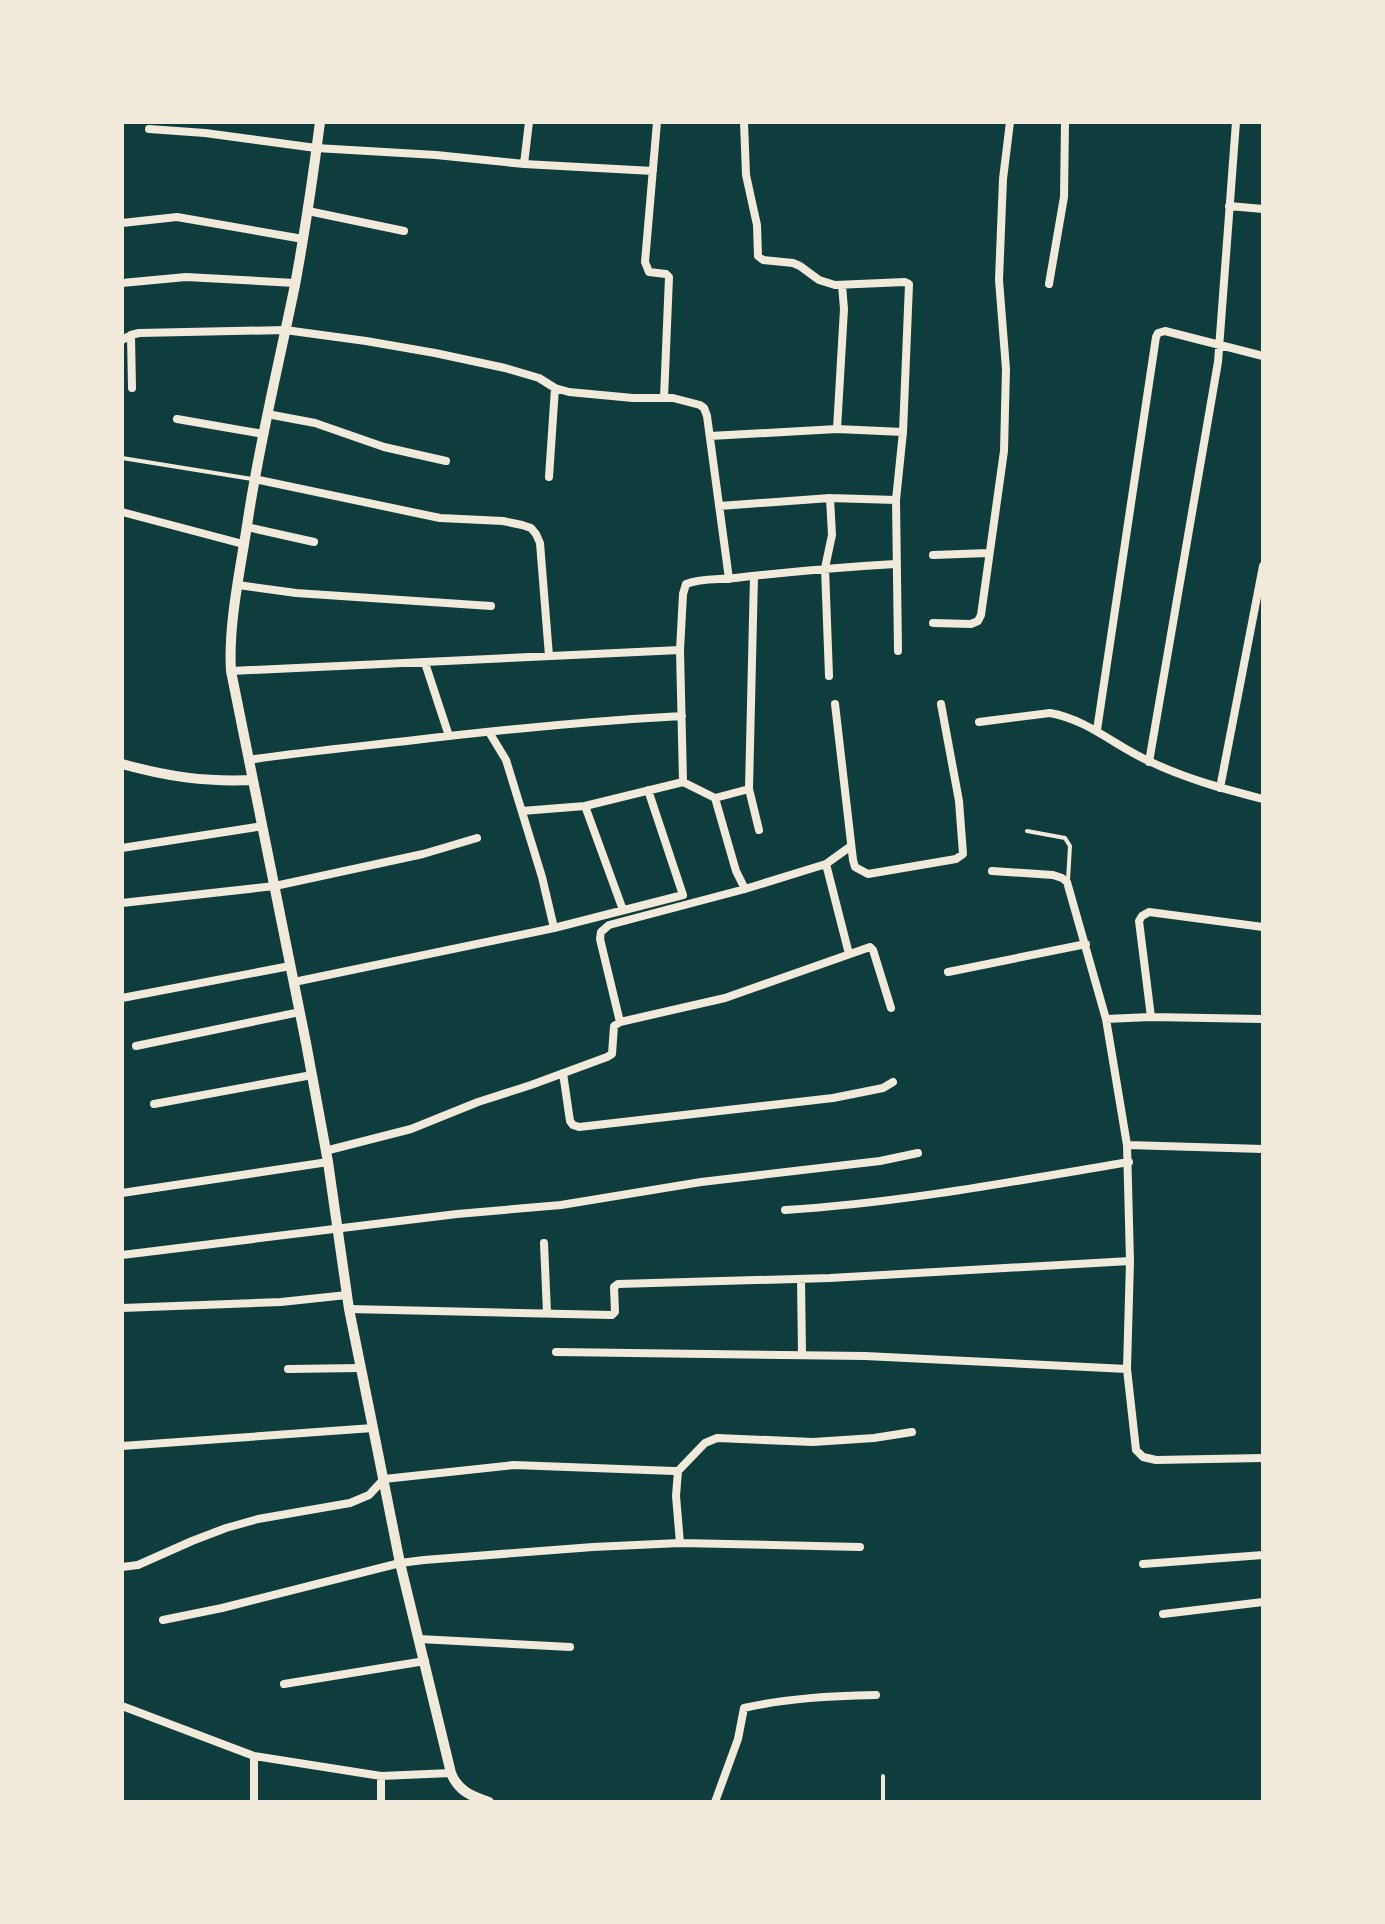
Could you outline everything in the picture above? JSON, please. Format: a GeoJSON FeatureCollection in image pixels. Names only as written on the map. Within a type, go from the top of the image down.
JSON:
{"type":"FeatureCollection","features":[{"type":"Feature","properties":{"kind":"street"},"geometry":{"type":"LineString","coordinates":[[320,122],[295,283],[243,544],[230,643],[231,671],[312,1075],[349,1309],[400,1563],[451,1773],[462,1790],[489,1802]]}},
{"type":"Feature","properties":{"kind":"street"},"geometry":{"type":"LineString","coordinates":[[524,164],[529,122]]}},
{"type":"Feature","properties":{"kind":"street"},"geometry":{"type":"LineString","coordinates":[[657,122],[645,262],[649,272],[669,277],[664,398]]}},
{"type":"Feature","properties":{"kind":"street"},"geometry":{"type":"LineString","coordinates":[[744,122],[746,175],[757,225],[758,256],[763,260],[793,263],[819,280],[842,285],[909,284],[903,432],[896,500],[898,651]]}},
{"type":"Feature","properties":{"kind":"street"},"geometry":{"type":"LineString","coordinates":[[933,623],[971,624],[978,621],[981,615],[1004,451],[1006,369],[999,280],[1000,227],[1010,122]]}},
{"type":"Feature","properties":{"kind":"street"},"geometry":{"type":"LineString","coordinates":[[1049,284],[1064,197],[1065,122]]}},
{"type":"Feature","properties":{"kind":"street"},"geometry":{"type":"LineString","coordinates":[[1149,762],[1218,362],[1236,122]]}},
{"type":"Feature","properties":{"kind":"street"},"geometry":{"type":"LineString","coordinates":[[149,129],[316,148],[653,171]]}},
{"type":"Feature","properties":{"kind":"street"},"geometry":{"type":"LineString","coordinates":[[1229,206],[1263,209]]}},
{"type":"Feature","properties":{"kind":"street"},"geometry":{"type":"LineString","coordinates":[[308,211],[404,231]]}},
{"type":"Feature","properties":{"kind":"street"},"geometry":{"type":"LineString","coordinates":[[122,223],[177,217],[303,239]]}},
{"type":"Feature","properties":{"kind":"street"},"geometry":{"type":"LineString","coordinates":[[122,283],[186,277],[295,283]]}},
{"type":"Feature","properties":{"kind":"street"},"geometry":{"type":"LineString","coordinates":[[837,429],[844,309],[842,285]]}},
{"type":"Feature","properties":{"kind":"street"},"geometry":{"type":"LineString","coordinates":[[122,340],[131,335],[285,330],[435,353],[539,378],[555,388],[588,394],[664,398],[700,405],[704,408],[710,436],[729,579]]}},
{"type":"Feature","properties":{"kind":"street"},"geometry":{"type":"LineString","coordinates":[[1097,730],[1156,337],[1165,331],[1263,356]]}},
{"type":"Feature","properties":{"kind":"street"},"geometry":{"type":"LineString","coordinates":[[131,335],[132,388]]}},
{"type":"Feature","properties":{"kind":"street"},"geometry":{"type":"LineString","coordinates":[[549,477],[555,388]]}},
{"type":"Feature","properties":{"kind":"street"},"geometry":{"type":"LineString","coordinates":[[267,414],[315,423],[384,447],[446,461]]}},
{"type":"Feature","properties":{"kind":"street"},"geometry":{"type":"LineString","coordinates":[[177,419],[263,434]]}},
{"type":"Feature","properties":{"kind":"street"},"geometry":{"type":"LineString","coordinates":[[710,436],[837,429],[903,432]]}},
{"type":"Feature","properties":{"kind":"street"},"geometry":{"type":"LineString","coordinates":[[254,479],[440,518],[503,521],[531,528],[540,543],[549,656]]}},
{"type":"Feature","properties":{"kind":"street"},"geometry":{"type":"LineString","coordinates":[[719,506],[830,498],[896,500]]}},
{"type":"Feature","properties":{"kind":"street"},"geometry":{"type":"LineString","coordinates":[[829,676],[825,568],[832,535],[830,498]]}},
{"type":"Feature","properties":{"kind":"street"},"geometry":{"type":"LineString","coordinates":[[122,512],[243,544]]}},
{"type":"Feature","properties":{"kind":"street"},"geometry":{"type":"LineString","coordinates":[[247,527],[314,542]]}},
{"type":"Feature","properties":{"kind":"street"},"geometry":{"type":"LineString","coordinates":[[933,555],[988,553]]}},
{"type":"Feature","properties":{"kind":"street"},"geometry":{"type":"LineString","coordinates":[[683,782],[680,650],[686,584],[707,579],[895,564]]}},
{"type":"Feature","properties":{"kind":"street"},"geometry":{"type":"LineString","coordinates":[[1220,788],[1263,566]]}},
{"type":"Feature","properties":{"kind":"street"},"geometry":{"type":"LineString","coordinates":[[754,576],[749,789],[759,830]]}},
{"type":"Feature","properties":{"kind":"street"},"geometry":{"type":"LineString","coordinates":[[238,585],[296,593],[491,606]]}},
{"type":"Feature","properties":{"kind":"street"},"geometry":{"type":"LineString","coordinates":[[231,671],[680,650]]}},
{"type":"Feature","properties":{"kind":"street"},"geometry":{"type":"LineString","coordinates":[[425,663],[449,736]]}},
{"type":"Feature","properties":{"kind":"street"},"geometry":{"type":"LineString","coordinates":[[835,704],[855,867],[868,874],[956,859],[963,854],[959,801],[941,704]]}},
{"type":"Feature","properties":{"kind":"street"},"geometry":{"type":"LineString","coordinates":[[979,722],[1050,713],[1061,715],[1097,730],[1149,762],[1220,788],[1263,799]]}},
{"type":"Feature","properties":{"kind":"street"},"geometry":{"type":"LineString","coordinates":[[248,760],[612,719],[682,716]]}},
{"type":"Feature","properties":{"kind":"street"},"geometry":{"type":"LineString","coordinates":[[489,732],[506,760],[542,877],[554,928]]}},
{"type":"Feature","properties":{"kind":"street"},"geometry":{"type":"LineString","coordinates":[[122,764],[207,781],[253,780]]}},
{"type":"Feature","properties":{"kind":"street"},"geometry":{"type":"LineString","coordinates":[[522,811],[585,806],[683,782],[715,798],[749,789]]}},
{"type":"Feature","properties":{"kind":"street"},"geometry":{"type":"LineString","coordinates":[[294,982],[554,928],[683,895],[648,790]]}},
{"type":"Feature","properties":{"kind":"street"},"geometry":{"type":"LineString","coordinates":[[715,798],[736,871],[745,889]]}},
{"type":"Feature","properties":{"kind":"street"},"geometry":{"type":"LineString","coordinates":[[585,806],[623,910]]}},
{"type":"Feature","properties":{"kind":"street"},"geometry":{"type":"LineString","coordinates":[[122,848],[263,826]]}},
{"type":"Feature","properties":{"kind":"street"},"geometry":{"type":"LineString","coordinates":[[122,903],[275,886],[423,854],[477,838]]}},
{"type":"Feature","properties":{"kind":"street"},"geometry":{"type":"LineString","coordinates":[[620,1022],[600,939],[601,932],[609,925],[826,864],[851,846]]}},
{"type":"Feature","properties":{"kind":"street"},"geometry":{"type":"LineString","coordinates":[[826,864],[849,954]]}},
{"type":"Feature","properties":{"kind":"street"},"geometry":{"type":"LineString","coordinates":[[992,871],[1053,875],[1067,882],[1106,1019],[1129,1162],[1127,1369],[1136,1450],[1143,1457],[1156,1460],[1263,1458]]}},
{"type":"Feature","properties":{"kind":"street"},"geometry":{"type":"LineString","coordinates":[[1151,1017],[1139,921],[1142,916],[1149,912],[1263,927]]}},
{"type":"Feature","properties":{"kind":"street"},"geometry":{"type":"LineString","coordinates":[[948,972],[1086,944]]}},
{"type":"Feature","properties":{"kind":"street"},"geometry":{"type":"LineString","coordinates":[[325,1151],[411,1129],[612,1054],[614,1026],[620,1022],[725,998],[870,947],[891,1008]]}},
{"type":"Feature","properties":{"kind":"street"},"geometry":{"type":"LineString","coordinates":[[122,998],[290,966]]}},
{"type":"Feature","properties":{"kind":"street"},"geometry":{"type":"LineString","coordinates":[[136,1046],[300,1012]]}},
{"type":"Feature","properties":{"kind":"street"},"geometry":{"type":"LineString","coordinates":[[1106,1019],[1263,1019]]}},
{"type":"Feature","properties":{"kind":"street"},"geometry":{"type":"LineString","coordinates":[[563,1073],[570,1121],[579,1127],[833,1098],[883,1088],[893,1082]]}},
{"type":"Feature","properties":{"kind":"street"},"geometry":{"type":"LineString","coordinates":[[154,1104],[312,1075]]}},
{"type":"Feature","properties":{"kind":"street"},"geometry":{"type":"LineString","coordinates":[[1127,1145],[1263,1149]]}},
{"type":"Feature","properties":{"kind":"street"},"geometry":{"type":"LineString","coordinates":[[122,1255],[337,1227],[561,1205],[701,1182],[880,1161],[918,1153]]}},
{"type":"Feature","properties":{"kind":"street"},"geometry":{"type":"LineString","coordinates":[[122,1193],[328,1162]]}},
{"type":"Feature","properties":{"kind":"street"},"geometry":{"type":"LineString","coordinates":[[785,1210],[883,1202],[1129,1162]]}},
{"type":"Feature","properties":{"kind":"street"},"geometry":{"type":"LineString","coordinates":[[544,1243],[547,1313]]}},
{"type":"Feature","properties":{"kind":"street"},"geometry":{"type":"LineString","coordinates":[[349,1309],[612,1315],[615,1312],[614,1287],[618,1284],[967,1272],[1130,1261]]}},
{"type":"Feature","properties":{"kind":"street"},"geometry":{"type":"LineString","coordinates":[[801,1279],[802,1355]]}},
{"type":"Feature","properties":{"kind":"street"},"geometry":{"type":"LineString","coordinates":[[122,1308],[281,1302],[347,1295]]}},
{"type":"Feature","properties":{"kind":"street"},"geometry":{"type":"LineString","coordinates":[[556,1352],[881,1357],[1127,1369]]}},
{"type":"Feature","properties":{"kind":"street"},"geometry":{"type":"LineString","coordinates":[[288,1369],[361,1368]]}},
{"type":"Feature","properties":{"kind":"street"},"geometry":{"type":"LineString","coordinates":[[122,1446],[373,1428]]}},
{"type":"Feature","properties":{"kind":"street"},"geometry":{"type":"LineString","coordinates":[[680,1543],[676,1496],[678,1471],[705,1443],[717,1438],[813,1442],[912,1432]]}},
{"type":"Feature","properties":{"kind":"street"},"geometry":{"type":"LineString","coordinates":[[122,1567],[138,1565],[192,1541],[258,1519],[350,1503],[369,1495],[384,1479],[514,1465],[678,1471]]}},
{"type":"Feature","properties":{"kind":"street"},"geometry":{"type":"LineString","coordinates":[[163,1620],[400,1563],[680,1543],[860,1547]]}},
{"type":"Feature","properties":{"kind":"street"},"geometry":{"type":"LineString","coordinates":[[1143,1564],[1263,1555]]}},
{"type":"Feature","properties":{"kind":"street"},"geometry":{"type":"LineString","coordinates":[[1163,1614],[1263,1602]]}},
{"type":"Feature","properties":{"kind":"street"},"geometry":{"type":"LineString","coordinates":[[419,1639],[570,1647]]}},
{"type":"Feature","properties":{"kind":"street"},"geometry":{"type":"LineString","coordinates":[[284,1684],[425,1661]]}},
{"type":"Feature","properties":{"kind":"street"},"geometry":{"type":"LineString","coordinates":[[715,1802],[738,1739],[744,1708],[818,1696],[876,1695]]}},
{"type":"Feature","properties":{"kind":"street"},"geometry":{"type":"LineString","coordinates":[[122,1706],[254,1756],[381,1776],[451,1773]]}},
{"type":"Feature","properties":{"kind":"street"},"geometry":{"type":"LineString","coordinates":[[254,1756],[254,1802]]}},
{"type":"Feature","properties":{"kind":"street"},"geometry":{"type":"LineString","coordinates":[[381,1776],[381,1802]]}},
{"type":"Feature","properties":{"kind":"lane"},"geometry":{"type":"LineString","coordinates":[[122,458],[254,479]]}},
{"type":"Feature","properties":{"kind":"lane"},"geometry":{"type":"LineString","coordinates":[[1027,831],[1065,838],[1070,846],[1067,882]]}},
{"type":"Feature","properties":{"kind":"lane"},"geometry":{"type":"LineString","coordinates":[[883,1776],[883,1802]]}}]}
